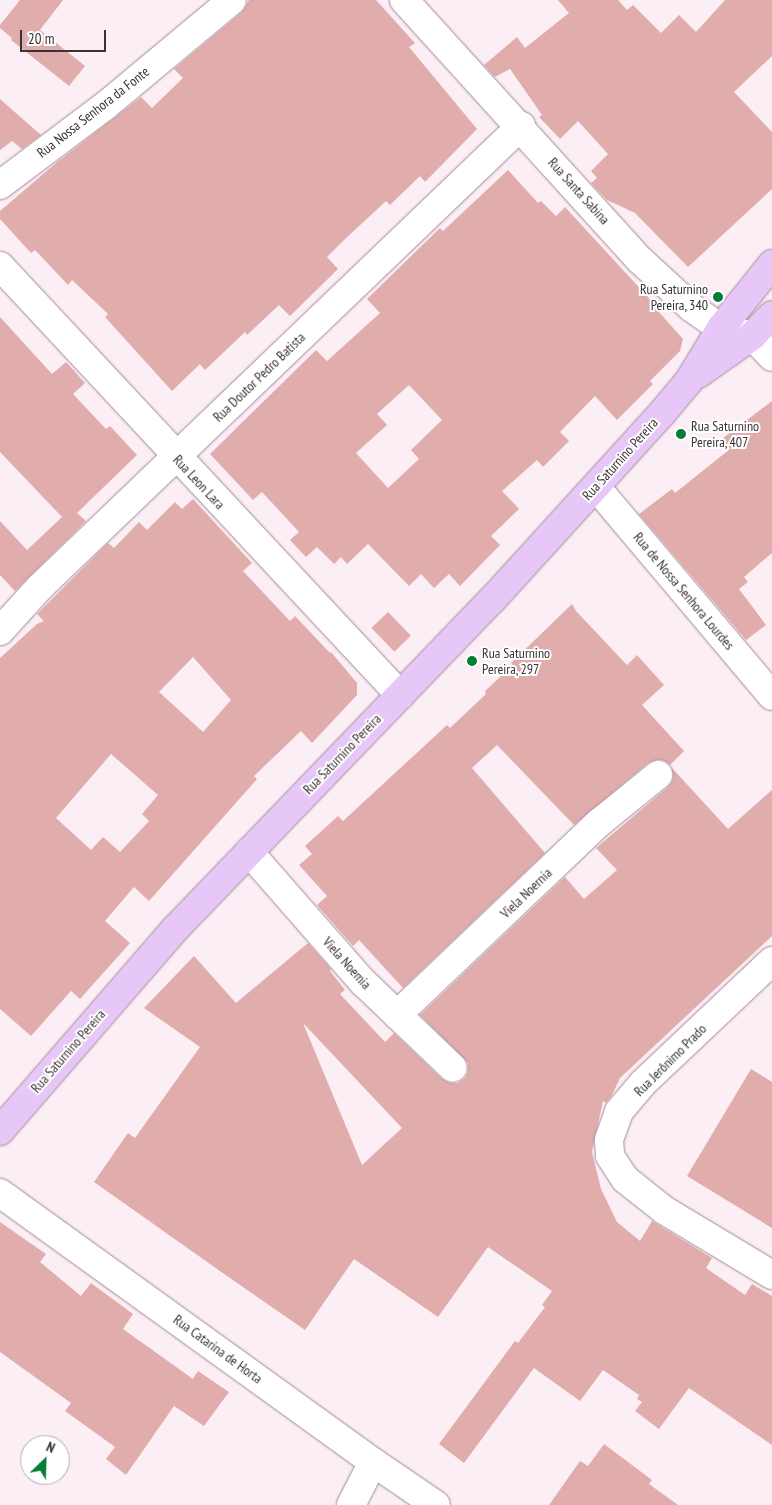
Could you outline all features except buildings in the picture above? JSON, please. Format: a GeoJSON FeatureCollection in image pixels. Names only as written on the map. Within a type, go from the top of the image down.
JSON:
{"type":"FeatureCollection","features":[{"type":"Feature","properties":{"kind":"main road","name":"Rua Saturnino Pereira"},"geometry":{"type":"LineString","coordinates":[[0,1131],[176,928],[400,695],[596,487],[689,380],[722,328],[772,264]]}},
{"type":"Feature","properties":{"kind":"main road","name":"Rua Saturnino Pereira"},"geometry":{"type":"LineString","coordinates":[[689,380],[752,336],[772,315]]}},
{"type":"Feature","properties":{"kind":"street","name":"Rua Nossa Senhora da Fonte"},"geometry":{"type":"LineString","coordinates":[[0,185],[105,106],[232,0]]}},
{"type":"Feature","properties":{"kind":"street","name":"Rua Santa Sabina"},"geometry":{"type":"LineString","coordinates":[[404,0],[521,126],[640,260],[692,308],[722,328],[752,336]]}},
{"type":"Feature","properties":{"kind":"street","name":"Rua Doutor Pedro Batista"},"geometry":{"type":"LineString","coordinates":[[0,630],[39,588],[521,126]]}},
{"type":"Feature","properties":{"kind":"street","name":"Rua Leon Lara"},"geometry":{"type":"LineString","coordinates":[[0,266],[176,457],[400,695]]}},
{"type":"Feature","properties":{"kind":"street"},"geometry":{"type":"LineString","coordinates":[[752,336],[772,357]]}},
{"type":"Feature","properties":{"kind":"street","name":"Rua de Nossa Senhora Lourdes"},"geometry":{"type":"LineString","coordinates":[[596,487],[772,696]]}},
{"type":"Feature","properties":{"kind":"street","name":"Viela Noernia"},"geometry":{"type":"LineString","coordinates":[[397,1015],[600,822],[658,775]]}},
{"type":"Feature","properties":{"kind":"street","name":"Viela Noemia"},"geometry":{"type":"LineString","coordinates":[[249,852],[363,982],[453,1068]]}},
{"type":"Feature","properties":{"kind":"street","name":"Rua Jerônimo Prado"},"geometry":{"type":"LineString","coordinates":[[772,961],[643,1083],[619,1112],[609,1140],[610,1156],[625,1179],[664,1210],[772,1275]]}},
{"type":"Feature","properties":{"kind":"street","name":"Rua Catarina de Horta"},"geometry":{"type":"LineString","coordinates":[[0,1193],[373,1462],[436,1505]]}},
{"type":"Feature","properties":{"kind":"street"},"geometry":{"type":"LineString","coordinates":[[351,1505],[373,1462]]}},
{"type":"Feature","properties":{"kind":"place","name":"Rua Saturnino Pereira, 340"},"geometry":{"type":"Point","coordinates":[718,297]}},
{"type":"Feature","properties":{"kind":"place","name":"Rua Saturnino Pereira, 407"},"geometry":{"type":"Point","coordinates":[681,434]}},
{"type":"Feature","properties":{"kind":"place","name":"Rua Saturnino Pereira, 297"},"geometry":{"type":"Point","coordinates":[472,661]}}]}
